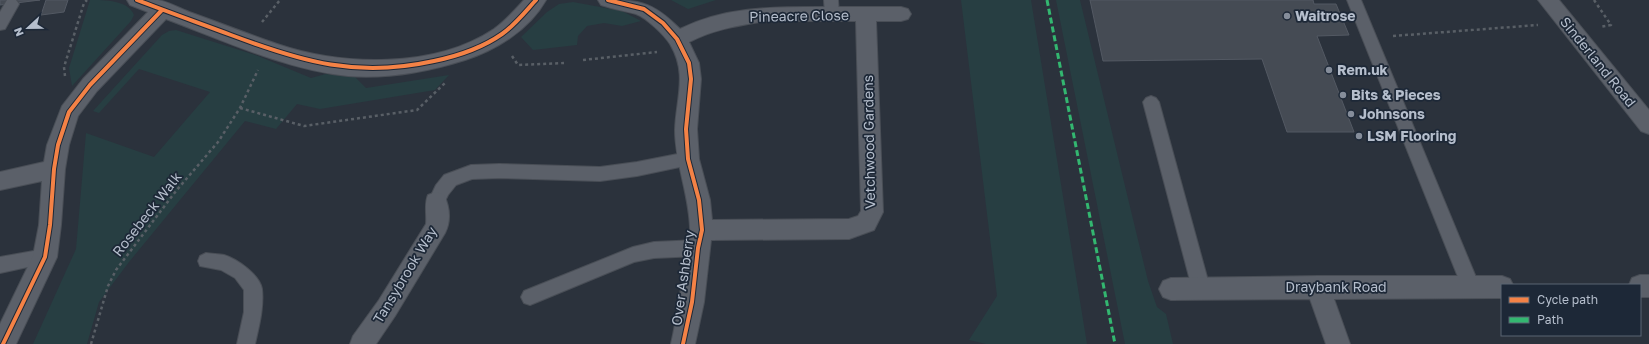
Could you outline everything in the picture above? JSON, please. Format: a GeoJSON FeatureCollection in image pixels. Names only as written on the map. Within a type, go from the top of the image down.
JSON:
{"type":"FeatureCollection","features":[{"type":"Feature","properties":{"kind":"street"},"geometry":{"type":"LineString","coordinates":[[137,0],[268,50],[309,61],[336,66],[371,68],[421,64],[457,55],[480,47],[498,37],[518,20],[536,0]]}},
{"type":"Feature","properties":{"kind":"street","name":"Over Ashberry"},"geometry":{"type":"LineString","coordinates":[[608,0],[644,10],[663,23],[680,44],[689,63],[691,79],[686,129],[688,159],[699,200],[700,239],[692,302],[683,344]]}},
{"type":"Feature","properties":{"kind":"street","name":"Sinderland Road"},"geometry":{"type":"LineString","coordinates":[[1548,0],[1649,125]]}},
{"type":"Feature","properties":{"kind":"street","name":"Pineacre Close"},"geometry":{"type":"LineString","coordinates":[[680,44],[701,27],[722,21],[754,15],[832,7],[866,15],[901,14]]}},
{"type":"Feature","properties":{"kind":"street"},"geometry":{"type":"LineString","coordinates":[[3,344],[45,257],[50,225],[53,175],[58,145],[69,112],[90,85],[162,10]]}},
{"type":"Feature","properties":{"kind":"street","name":"Vetchwood Gardens"},"geometry":{"type":"LineString","coordinates":[[700,239],[849,229],[866,223],[872,212],[866,15]]}},
{"type":"Feature","properties":{"kind":"street"},"geometry":{"type":"LineString","coordinates":[[0,181],[53,175]]}},
{"type":"Feature","properties":{"kind":"street","name":"Tansybrook Way"},"geometry":{"type":"LineString","coordinates":[[362,344],[387,308],[437,226],[438,214],[436,202]]}},
{"type":"Feature","properties":{"kind":"street"},"geometry":{"type":"LineString","coordinates":[[1318,287],[1338,344]]}},
{"type":"Feature","properties":{"kind":"street","name":"Draybank Road"},"geometry":{"type":"LineString","coordinates":[[1171,289],[1501,287]]}},
{"type":"Feature","properties":{"kind":"lane"},"geometry":{"type":"LineString","coordinates":[[1354,0],[1471,287]]}},
{"type":"Feature","properties":{"kind":"lane"},"geometry":{"type":"LineString","coordinates":[[0,25],[12,4]]}},
{"type":"Feature","properties":{"kind":"lane"},"geometry":{"type":"LineString","coordinates":[[1151,102],[1201,288]]}},
{"type":"Feature","properties":{"kind":"lane"},"geometry":{"type":"LineString","coordinates":[[436,202],[442,190],[450,180],[471,172],[499,171],[600,174],[637,169],[688,159]]}},
{"type":"Feature","properties":{"kind":"lane"},"geometry":{"type":"LineString","coordinates":[[530,297],[632,255],[700,239]]}},
{"type":"Feature","properties":{"kind":"lane"},"geometry":{"type":"LineString","coordinates":[[0,265],[45,257]]}},
{"type":"Feature","properties":{"kind":"lane"},"geometry":{"type":"LineString","coordinates":[[206,261],[224,264],[241,273],[253,288],[253,312],[246,344]]}},
{"type":"Feature","properties":{"kind":"path"},"geometry":{"type":"LineString","coordinates":[[69,112],[64,67],[86,0]]}},
{"type":"Feature","properties":{"kind":"path"},"geometry":{"type":"LineString","coordinates":[[1369,38],[1550,24],[1559,33],[1573,31]]}},
{"type":"Feature","properties":{"kind":"path"},"geometry":{"type":"LineString","coordinates":[[498,37],[518,65],[564,63]]}},
{"type":"Feature","properties":{"kind":"path"},"geometry":{"type":"LineString","coordinates":[[583,60],[680,44]]}},
{"type":"Feature","properties":{"kind":"path"},"geometry":{"type":"LineString","coordinates":[[240,108],[304,126],[417,110],[453,76],[457,55]]}},
{"type":"Feature","properties":{"kind":"green space"},"geometry":{"type":"Polygon","coordinates":[[[90,0],[109,1],[127,6],[134,15],[131,21],[72,86],[69,68],[90,0]]]}},
{"type":"Feature","properties":{"kind":"green space"},"geometry":{"type":"Polygon","coordinates":[[[671,0],[716,0],[688,9],[671,0]]]}},
{"type":"Feature","properties":{"kind":"green space"},"geometry":{"type":"Polygon","coordinates":[[[961,0],[1031,0],[1087,344],[986,344],[969,340],[997,296],[961,0]]]}},
{"type":"Feature","properties":{"kind":"green space"},"geometry":{"type":"Polygon","coordinates":[[[1056,0],[1080,0],[1148,281],[1157,307],[1166,314],[1173,344],[1125,344],[1056,0]]]}},
{"type":"Feature","properties":{"kind":"green space"},"geometry":{"type":"Polygon","coordinates":[[[573,2],[622,11],[641,21],[622,26],[604,23],[587,26],[578,36],[577,45],[533,50],[521,37],[547,12],[559,4],[573,2]]]}},
{"type":"Feature","properties":{"kind":"green space"},"geometry":{"type":"Polygon","coordinates":[[[176,30],[258,56],[311,78],[326,74],[355,77],[366,88],[449,75],[435,90],[320,109],[297,104],[276,129],[245,121],[129,262],[99,302],[87,344],[33,344],[76,249],[86,133],[154,157],[210,92],[139,69],[99,113],[93,111],[162,35],[169,31],[176,30]]]}},
{"type":"Feature","properties":{"kind":"building"},"geometry":{"type":"Polygon","coordinates":[[[0,0],[40,0],[0,5],[0,0]]]}},
{"type":"Feature","properties":{"kind":"building"},"geometry":{"type":"Polygon","coordinates":[[[46,0],[68,0],[64,12],[41,15],[46,0]]]}},
{"type":"Feature","properties":{"kind":"building"},"geometry":{"type":"Polygon","coordinates":[[[1090,0],[1313,0],[1314,4],[1336,4],[1349,35],[1317,36],[1354,132],[1287,132],[1262,59],[1103,61],[1090,0]]]}},
{"type":"Feature","properties":{"kind":"marked path"},"geometry":{"type":"LineString","coordinates":[[1047,0],[1115,344]]}},
{"type":"Feature","properties":{"kind":"cycle path"},"geometry":{"type":"LineString","coordinates":[[137,0],[282,54],[322,64],[348,68],[400,67],[438,60],[468,51],[490,41],[508,29],[536,0]]}},
{"type":"Feature","properties":{"kind":"cycle path"},"geometry":{"type":"LineString","coordinates":[[608,0],[644,9],[663,23],[677,39],[689,63],[691,79],[686,129],[688,159],[699,200],[702,230],[698,248],[692,302],[683,344]]}},
{"type":"Feature","properties":{"kind":"cycle path"},"geometry":{"type":"LineString","coordinates":[[3,344],[45,257],[50,225],[54,169],[58,145],[69,112],[90,85],[162,10]]}},
{"type":"Feature","properties":{"kind":"place","name":"Waitrose"},"geometry":{"type":"Point","coordinates":[1287,16]}},
{"type":"Feature","properties":{"kind":"place","name":"Rem.uk"},"geometry":{"type":"Point","coordinates":[1329,70]}},
{"type":"Feature","properties":{"kind":"place","name":"Bits & Pieces"},"geometry":{"type":"Point","coordinates":[1343,95]}},
{"type":"Feature","properties":{"kind":"place","name":"Johnsons"},"geometry":{"type":"Point","coordinates":[1351,114]}},
{"type":"Feature","properties":{"kind":"place","name":"LSM Flooring"},"geometry":{"type":"Point","coordinates":[1359,136]}}]}
